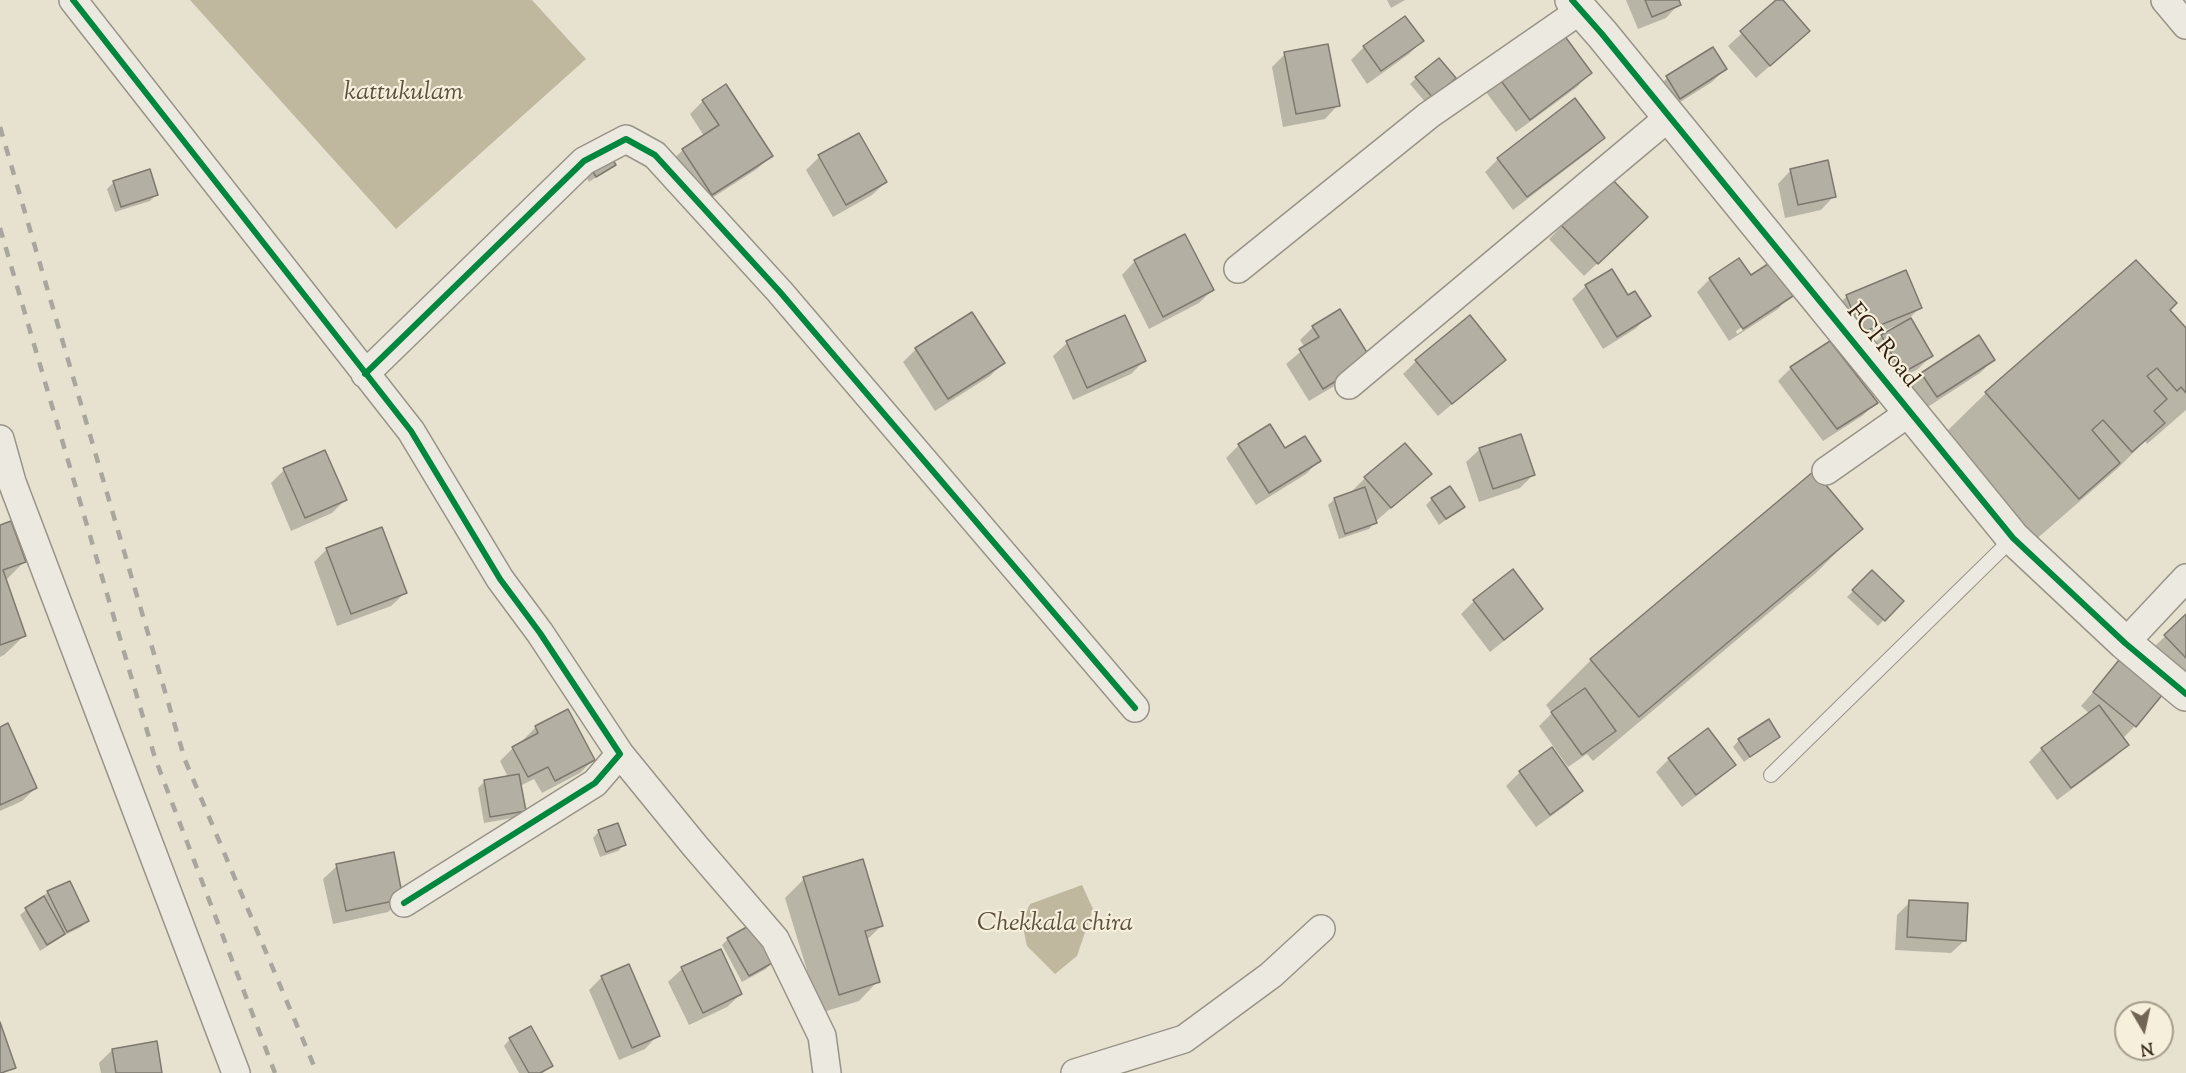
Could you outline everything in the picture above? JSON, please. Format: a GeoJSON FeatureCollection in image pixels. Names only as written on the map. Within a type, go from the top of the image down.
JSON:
{"type":"FeatureCollection","features":[{"type":"Feature","properties":{"kind":"street"},"geometry":{"type":"LineString","coordinates":[[73,0],[411,431],[500,579],[540,633],[620,754],[695,846],[776,939],[822,1036],[827,1073]]}},
{"type":"Feature","properties":{"kind":"street"},"geometry":{"type":"LineString","coordinates":[[2164,0],[2186,25]]}},
{"type":"Feature","properties":{"kind":"street"},"geometry":{"type":"LineString","coordinates":[[1238,269],[1429,115],[1576,5]]}},
{"type":"Feature","properties":{"kind":"street","name":"FCI Road"},"geometry":{"type":"LineString","coordinates":[[1576,5],[2013,538],[2125,642],[2186,694]]}},
{"type":"Feature","properties":{"kind":"street"},"geometry":{"type":"LineString","coordinates":[[1349,385],[1669,117]]}},
{"type":"Feature","properties":{"kind":"street"},"geometry":{"type":"LineString","coordinates":[[365,374],[585,162],[626,139],[655,156],[780,292],[1135,708]]}},
{"type":"Feature","properties":{"kind":"street"},"geometry":{"type":"LineString","coordinates":[[1826,471],[1910,412]]}},
{"type":"Feature","properties":{"kind":"street"},"geometry":{"type":"LineString","coordinates":[[0,439],[12,482],[236,1073]]}},
{"type":"Feature","properties":{"kind":"street"},"geometry":{"type":"LineString","coordinates":[[2125,642],[2186,578]]}},
{"type":"Feature","properties":{"kind":"street"},"geometry":{"type":"LineString","coordinates":[[404,903],[595,783],[620,754]]}},
{"type":"Feature","properties":{"kind":"street"},"geometry":{"type":"LineString","coordinates":[[1075,1073],[1184,1039],[1271,975],[1321,929]]}},
{"type":"Feature","properties":{"kind":"lane"},"geometry":{"type":"LineString","coordinates":[[1771,775],[2013,538]]}},
{"type":"Feature","properties":{"kind":"water","name":"kattukulam"},"geometry":{"type":"Polygon","coordinates":[[[190,0],[532,0],[586,59],[396,229],[190,0]]]}},
{"type":"Feature","properties":{"kind":"water","name":"Chekkala chira"},"geometry":{"type":"Polygon","coordinates":[[[1082,885],[1093,909],[1077,956],[1055,974],[1027,946],[1022,922],[1030,904],[1082,885]]]}},
{"type":"Feature","properties":{"kind":"building"},"geometry":{"type":"Polygon","coordinates":[[[1645,0],[1679,0],[1681,5],[1652,17],[1645,0]]]}},
{"type":"Feature","properties":{"kind":"building"},"geometry":{"type":"Polygon","coordinates":[[[1776,0],[1783,0],[1810,31],[1770,66],[1740,31],[1776,0]]]}},
{"type":"Feature","properties":{"kind":"building"},"geometry":{"type":"Polygon","coordinates":[[[1405,16],[1424,41],[1381,71],[1363,46],[1405,16]]]}},
{"type":"Feature","properties":{"kind":"building"},"geometry":{"type":"Polygon","coordinates":[[[1561,31],[1592,73],[1530,120],[1499,78],[1561,31]]]}},
{"type":"Feature","properties":{"kind":"building"},"geometry":{"type":"Polygon","coordinates":[[[1328,44],[1340,106],[1296,114],[1284,52],[1328,44]]]}},
{"type":"Feature","properties":{"kind":"building"},"geometry":{"type":"Polygon","coordinates":[[[1713,47],[1727,69],[1680,99],[1666,76],[1713,47]]]}},
{"type":"Feature","properties":{"kind":"building"},"geometry":{"type":"Polygon","coordinates":[[[1439,58],[1456,78],[1433,98],[1415,77],[1439,58]]]}},
{"type":"Feature","properties":{"kind":"building"},"geometry":{"type":"Polygon","coordinates":[[[726,84],[773,156],[712,195],[682,149],[719,125],[702,100],[726,84]]]}},
{"type":"Feature","properties":{"kind":"building"},"geometry":{"type":"Polygon","coordinates":[[[1575,98],[1605,138],[1527,197],[1497,158],[1575,98]]]}},
{"type":"Feature","properties":{"kind":"building"},"geometry":{"type":"Polygon","coordinates":[[[859,133],[887,182],[846,205],[818,155],[859,133]]]}},
{"type":"Feature","properties":{"kind":"building"},"geometry":{"type":"Polygon","coordinates":[[[607,150],[616,165],[596,177],[587,162],[607,150]]]}},
{"type":"Feature","properties":{"kind":"building"},"geometry":{"type":"Polygon","coordinates":[[[1828,160],[1836,197],[1798,205],[1790,169],[1828,160]]]}},
{"type":"Feature","properties":{"kind":"building"},"geometry":{"type":"Polygon","coordinates":[[[150,169],[158,195],[121,207],[113,181],[150,169]]]}},
{"type":"Feature","properties":{"kind":"building"},"geometry":{"type":"Polygon","coordinates":[[[1611,178],[1648,217],[1598,264],[1561,225],[1611,178]]]}},
{"type":"Feature","properties":{"kind":"building"},"geometry":{"type":"Polygon","coordinates":[[[1185,234],[1214,290],[1163,317],[1134,260],[1185,234]]]}},
{"type":"Feature","properties":{"kind":"building"},"geometry":{"type":"Polygon","coordinates":[[[1739,258],[1751,275],[1771,262],[1793,296],[1743,329],[1709,278],[1739,258]]]}},
{"type":"Feature","properties":{"kind":"building"},"geometry":{"type":"Polygon","coordinates":[[[2136,260],[2177,303],[2170,310],[2186,328],[2186,393],[2181,387],[2177,391],[2157,368],[2147,376],[2167,399],[2154,411],[2165,423],[2132,452],[2103,420],[2092,430],[2120,463],[2079,499],[1985,392],[2136,260]]]}},
{"type":"Feature","properties":{"kind":"building"},"geometry":{"type":"Polygon","coordinates":[[[1612,269],[1628,295],[1635,291],[1651,316],[1617,337],[1585,285],[1612,269]]]}},
{"type":"Feature","properties":{"kind":"building"},"geometry":{"type":"Polygon","coordinates":[[[1906,270],[1922,308],[1861,333],[1846,295],[1906,270]]]}},
{"type":"Feature","properties":{"kind":"building"},"geometry":{"type":"Polygon","coordinates":[[[1340,309],[1371,359],[1323,389],[1299,349],[1319,337],[1312,326],[1340,309]]]}},
{"type":"Feature","properties":{"kind":"building"},"geometry":{"type":"Polygon","coordinates":[[[972,312],[1005,363],[948,399],[915,348],[972,312]]]}},
{"type":"Feature","properties":{"kind":"building"},"geometry":{"type":"Polygon","coordinates":[[[1125,315],[1146,361],[1087,388],[1066,341],[1125,315]]]}},
{"type":"Feature","properties":{"kind":"building"},"geometry":{"type":"Polygon","coordinates":[[[1470,315],[1506,360],[1452,404],[1415,360],[1470,315]]]}},
{"type":"Feature","properties":{"kind":"building"},"geometry":{"type":"Polygon","coordinates":[[[1911,318],[1933,356],[1902,373],[1881,335],[1911,318]]]}},
{"type":"Feature","properties":{"kind":"building"},"geometry":{"type":"Polygon","coordinates":[[[1979,335],[1995,360],[1937,397],[1921,373],[1979,335]]]}},
{"type":"Feature","properties":{"kind":"building"},"geometry":{"type":"Polygon","coordinates":[[[1830,341],[1878,403],[1837,429],[1790,367],[1830,341]]]}},
{"type":"Feature","properties":{"kind":"building"},"geometry":{"type":"Polygon","coordinates":[[[1270,424],[1285,448],[1305,436],[1321,461],[1269,493],[1238,444],[1270,424]]]}},
{"type":"Feature","properties":{"kind":"building"},"geometry":{"type":"Polygon","coordinates":[[[1521,434],[1535,475],[1493,489],[1479,448],[1521,434]]]}},
{"type":"Feature","properties":{"kind":"building"},"geometry":{"type":"Polygon","coordinates":[[[1405,443],[1432,474],[1391,508],[1364,477],[1405,443]]]}},
{"type":"Feature","properties":{"kind":"building"},"geometry":{"type":"Polygon","coordinates":[[[325,450],[347,500],[305,518],[283,468],[325,450]]]}},
{"type":"Feature","properties":{"kind":"building"},"geometry":{"type":"Polygon","coordinates":[[[1814,471],[1863,529],[1639,717],[1590,659],[1814,471]]]}},
{"type":"Feature","properties":{"kind":"building"},"geometry":{"type":"Polygon","coordinates":[[[1450,486],[1465,507],[1446,519],[1431,498],[1450,486]]]}},
{"type":"Feature","properties":{"kind":"building"},"geometry":{"type":"Polygon","coordinates":[[[1365,487],[1377,523],[1345,534],[1334,498],[1365,487]]]}},
{"type":"Feature","properties":{"kind":"building"},"geometry":{"type":"Polygon","coordinates":[[[11,521],[26,562],[3,570],[26,636],[0,645],[0,525],[11,521]]]}},
{"type":"Feature","properties":{"kind":"building"},"geometry":{"type":"Polygon","coordinates":[[[382,527],[407,593],[351,614],[326,548],[382,527]]]}},
{"type":"Feature","properties":{"kind":"building"},"geometry":{"type":"Polygon","coordinates":[[[1513,569],[1543,609],[1504,640],[1473,600],[1513,569]]]}},
{"type":"Feature","properties":{"kind":"building"},"geometry":{"type":"Polygon","coordinates":[[[1872,570],[1904,601],[1885,621],[1852,590],[1872,570]]]}},
{"type":"Feature","properties":{"kind":"building"},"geometry":{"type":"Polygon","coordinates":[[[2186,614],[2186,658],[2164,635],[2186,614]]]}},
{"type":"Feature","properties":{"kind":"building"},"geometry":{"type":"Polygon","coordinates":[[[2119,660],[2163,694],[2136,727],[2093,692],[2119,660]]]}},
{"type":"Feature","properties":{"kind":"building"},"geometry":{"type":"Polygon","coordinates":[[[1585,688],[1616,731],[1582,755],[1551,712],[1585,688]]]}},
{"type":"Feature","properties":{"kind":"building"},"geometry":{"type":"Polygon","coordinates":[[[2099,705],[2129,745],[2071,788],[2041,748],[2099,705]]]}},
{"type":"Feature","properties":{"kind":"building"},"geometry":{"type":"Polygon","coordinates":[[[568,709],[595,760],[555,781],[548,767],[528,777],[512,747],[538,733],[535,726],[568,709]]]}},
{"type":"Feature","properties":{"kind":"building"},"geometry":{"type":"Polygon","coordinates":[[[1769,719],[1780,737],[1750,757],[1738,739],[1769,719]]]}},
{"type":"Feature","properties":{"kind":"building"},"geometry":{"type":"Polygon","coordinates":[[[8,723],[37,788],[0,805],[0,727],[8,723]]]}},
{"type":"Feature","properties":{"kind":"building"},"geometry":{"type":"Polygon","coordinates":[[[1708,728],[1736,765],[1696,795],[1668,758],[1708,728]]]}},
{"type":"Feature","properties":{"kind":"building"},"geometry":{"type":"Polygon","coordinates":[[[1552,747],[1583,791],[1550,815],[1519,771],[1552,747]]]}},
{"type":"Feature","properties":{"kind":"building"},"geometry":{"type":"Polygon","coordinates":[[[519,774],[526,811],[490,817],[484,780],[519,774]]]}},
{"type":"Feature","properties":{"kind":"building"},"geometry":{"type":"Polygon","coordinates":[[[618,823],[626,845],[606,852],[598,830],[618,823]]]}},
{"type":"Feature","properties":{"kind":"building"},"geometry":{"type":"Polygon","coordinates":[[[394,852],[403,899],[346,911],[336,864],[394,852]]]}},
{"type":"Feature","properties":{"kind":"building"},"geometry":{"type":"Polygon","coordinates":[[[863,859],[883,926],[865,931],[880,982],[839,995],[803,877],[863,859]]]}},
{"type":"Feature","properties":{"kind":"building"},"geometry":{"type":"Polygon","coordinates":[[[70,881],[89,921],[67,932],[47,891],[70,881]]]}},
{"type":"Feature","properties":{"kind":"building"},"geometry":{"type":"Polygon","coordinates":[[[44,896],[65,934],[47,945],[25,908],[44,896]]]}},
{"type":"Feature","properties":{"kind":"building"},"geometry":{"type":"Polygon","coordinates":[[[1909,900],[1968,903],[1966,941],[1907,937],[1909,900]]]}},
{"type":"Feature","properties":{"kind":"building"},"geometry":{"type":"Polygon","coordinates":[[[752,924],[774,962],[749,976],[727,938],[752,924]]]}},
{"type":"Feature","properties":{"kind":"building"},"geometry":{"type":"Polygon","coordinates":[[[721,949],[742,994],[703,1013],[681,967],[721,949]]]}},
{"type":"Feature","properties":{"kind":"building"},"geometry":{"type":"Polygon","coordinates":[[[629,964],[660,1036],[632,1048],[601,976],[629,964]]]}},
{"type":"Feature","properties":{"kind":"building"},"geometry":{"type":"Polygon","coordinates":[[[0,1022],[16,1068],[1,1073],[0,1073],[0,1022]]]}},
{"type":"Feature","properties":{"kind":"building"},"geometry":{"type":"Polygon","coordinates":[[[531,1026],[553,1066],[540,1073],[529,1073],[509,1038],[531,1026]]]}},
{"type":"Feature","properties":{"kind":"building"},"geometry":{"type":"Polygon","coordinates":[[[157,1041],[162,1073],[116,1073],[112,1049],[157,1041]]]}},
{"type":"Feature","properties":{"kind":"railway"},"geometry":{"type":"LineString","coordinates":[[0,127],[185,760],[317,1073]]}},
{"type":"Feature","properties":{"kind":"railway"},"geometry":{"type":"LineString","coordinates":[[0,228],[155,758],[275,1073]]}},
{"type":"Feature","properties":{"kind":"cycle path"},"geometry":{"type":"LineString","coordinates":[[73,0],[411,431],[500,579],[540,633],[620,754],[595,783],[404,903]]}},
{"type":"Feature","properties":{"kind":"cycle path"},"geometry":{"type":"LineString","coordinates":[[1572,0],[2013,538],[2125,643],[2186,694]]}},
{"type":"Feature","properties":{"kind":"cycle path"},"geometry":{"type":"LineString","coordinates":[[365,374],[584,161],[626,139],[655,155],[780,292],[1135,708]]}}]}
